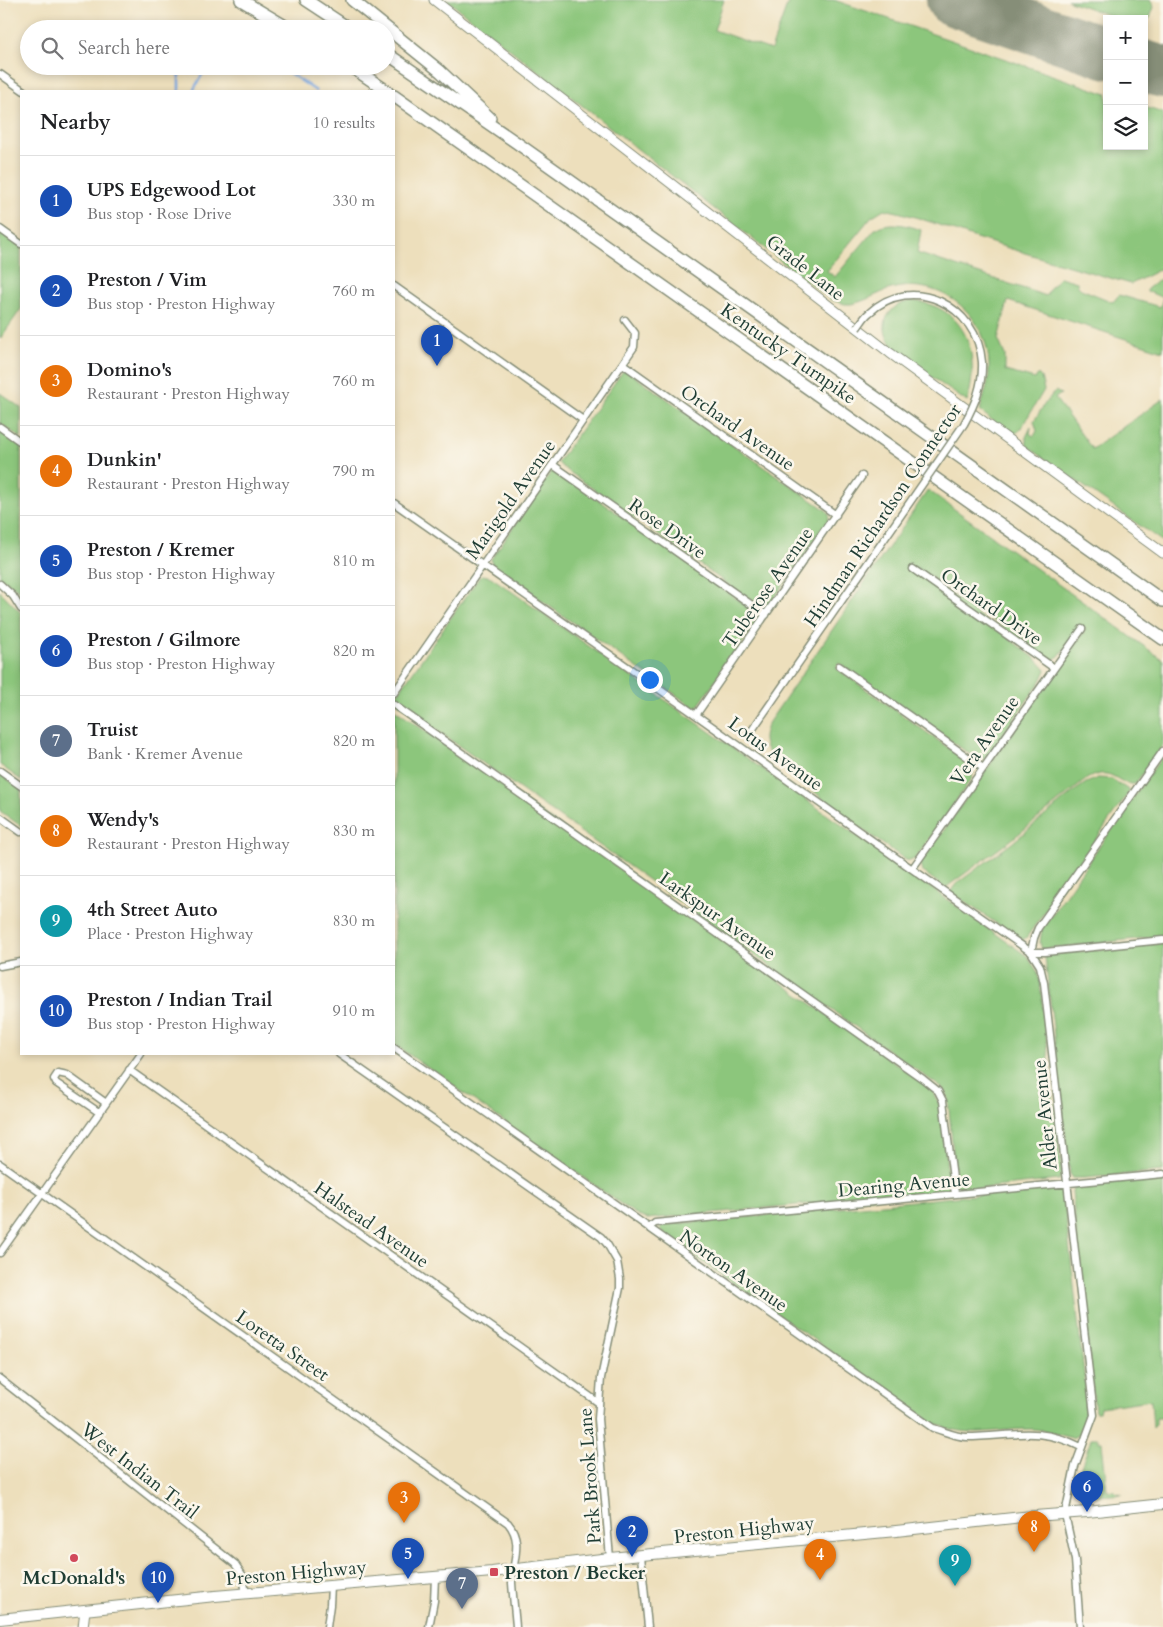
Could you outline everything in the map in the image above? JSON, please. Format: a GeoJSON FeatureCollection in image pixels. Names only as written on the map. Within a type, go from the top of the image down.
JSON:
{"type":"FeatureCollection","features":[{"type":"Feature","properties":{"kind":"highway"},"geometry":{"type":"LineString","coordinates":[[241,0],[275,20]]}},
{"type":"Feature","properties":{"kind":"highway"},"geometry":{"type":"LineString","coordinates":[[306,0],[336,20]]}},
{"type":"Feature","properties":{"kind":"highway"},"geometry":{"type":"LineString","coordinates":[[352,0],[377,20]]}},
{"type":"Feature","properties":{"kind":"highway"},"geometry":{"type":"LineString","coordinates":[[395,35],[440,71],[517,143]]}},
{"type":"Feature","properties":{"kind":"highway"},"geometry":{"type":"LineString","coordinates":[[395,59],[517,143],[1163,601]]}},
{"type":"Feature","properties":{"kind":"highway"},"geometry":{"type":"LineString","coordinates":[[363,75],[386,90]]}},
{"type":"Feature","properties":{"kind":"highway","name":"Kentucky Turnpike"},"geometry":{"type":"LineString","coordinates":[[395,97],[1163,639]]}},
{"type":"Feature","properties":{"kind":"main road","name":"Grade Lane"},"geometry":{"type":"LineString","coordinates":[[434,0],[857,328],[1163,553]]}},
{"type":"Feature","properties":{"kind":"main road","name":"Preston Highway"},"geometry":{"type":"LineString","coordinates":[[0,1619],[1163,1504]]}},
{"type":"Feature","properties":{"kind":"main road"},"geometry":{"type":"LineString","coordinates":[[83,1627],[85,1610]]}},
{"type":"Feature","properties":{"kind":"street"},"geometry":{"type":"LineString","coordinates":[[0,74],[23,90]]}},
{"type":"Feature","properties":{"kind":"street"},"geometry":{"type":"LineString","coordinates":[[0,229],[20,243]]}},
{"type":"Feature","properties":{"kind":"street"},"geometry":{"type":"LineString","coordinates":[[395,287],[584,420]]}},
{"type":"Feature","properties":{"kind":"street","name":"Hindman Richardson Connector"},"geometry":{"type":"LineString","coordinates":[[741,746],[964,424],[975,404],[980,385],[981,355],[973,332],[959,313],[937,299],[919,294],[900,297],[880,304],[868,313],[857,328]]}},
{"type":"Feature","properties":{"kind":"street","name":"Marigold Avenue"},"geometry":{"type":"LineString","coordinates":[[395,692],[634,347],[635,333],[625,320]]}},
{"type":"Feature","properties":{"kind":"street","name":"Orchard Avenue"},"geometry":{"type":"LineString","coordinates":[[622,364],[836,514]]}},
{"type":"Feature","properties":{"kind":"street"},"geometry":{"type":"LineString","coordinates":[[0,428],[20,441]]}},
{"type":"Feature","properties":{"kind":"street","name":"Rose Drive"},"geometry":{"type":"LineString","coordinates":[[553,465],[766,615]]}},
{"type":"Feature","properties":{"kind":"street","name":"Tuberose Avenue"},"geometry":{"type":"LineString","coordinates":[[696,715],[862,476]]}},
{"type":"Feature","properties":{"kind":"street","name":"Lotus Avenue"},"geometry":{"type":"LineString","coordinates":[[395,504],[1031,952]]}},
{"type":"Feature","properties":{"kind":"street","name":"Orchard Drive"},"geometry":{"type":"LineString","coordinates":[[913,568],[1054,668]]}},
{"type":"Feature","properties":{"kind":"street"},"geometry":{"type":"LineString","coordinates":[[0,584],[13,596],[20,607]]}},
{"type":"Feature","properties":{"kind":"street","name":"Vera Avenue"},"geometry":{"type":"LineString","coordinates":[[912,869],[1082,629]]}},
{"type":"Feature","properties":{"kind":"street"},"geometry":{"type":"LineString","coordinates":[[839,666],[983,768]]}},
{"type":"Feature","properties":{"kind":"street","name":"Larkspur Avenue"},"geometry":{"type":"LineString","coordinates":[[395,706],[938,1091],[945,1110],[955,1194]]}},
{"type":"Feature","properties":{"kind":"street"},"geometry":{"type":"LineString","coordinates":[[1163,751],[1038,928],[1031,952],[1163,940]]}},
{"type":"Feature","properties":{"kind":"street"},"geometry":{"type":"LineString","coordinates":[[0,772],[20,785]]}},
{"type":"Feature","properties":{"kind":"street"},"geometry":{"type":"LineString","coordinates":[[0,817],[20,831]]}},
{"type":"Feature","properties":{"kind":"street","name":"Alder Avenue"},"geometry":{"type":"LineString","coordinates":[[1031,952],[1040,966],[1044,983],[1094,1415],[1075,1466],[1065,1514]]}},
{"type":"Feature","properties":{"kind":"street"},"geometry":{"type":"LineString","coordinates":[[0,966],[20,962]]}},
{"type":"Feature","properties":{"kind":"street","name":"Norton Avenue"},"geometry":{"type":"LineString","coordinates":[[395,1049],[933,1428],[965,1438],[1029,1433],[1066,1439],[1081,1447]]}},
{"type":"Feature","properties":{"kind":"street"},"geometry":{"type":"LineString","coordinates":[[0,1253],[140,1055]]}},
{"type":"Feature","properties":{"kind":"street","name":"Park Brook Lane"},"geometry":{"type":"LineString","coordinates":[[340,1055],[586,1226],[601,1237],[613,1253],[619,1268],[620,1288],[601,1378],[598,1419],[610,1558]]}},
{"type":"Feature","properties":{"kind":"street","name":"Halstead Avenue"},"geometry":{"type":"LineString","coordinates":[[129,1070],[599,1403]]}},
{"type":"Feature","properties":{"kind":"street"},"geometry":{"type":"LineString","coordinates":[[100,1113],[56,1083],[54,1079],[58,1073],[67,1075],[106,1103]]}},
{"type":"Feature","properties":{"kind":"street","name":"Loretta Street"},"geometry":{"type":"LineString","coordinates":[[0,1164],[502,1517],[512,1527],[516,1535],[517,1551],[512,1581],[516,1627]]}},
{"type":"Feature","properties":{"kind":"street","name":"Dearing Avenue"},"geometry":{"type":"LineString","coordinates":[[649,1228],[655,1223],[1163,1174]]}},
{"type":"Feature","properties":{"kind":"street","name":"West Indian Trail"},"geometry":{"type":"LineString","coordinates":[[0,1379],[235,1564],[243,1576],[246,1594]]}},
{"type":"Feature","properties":{"kind":"street"},"geometry":{"type":"LineString","coordinates":[[1065,1514],[1074,1560],[1080,1627]]}},
{"type":"Feature","properties":{"kind":"street"},"geometry":{"type":"LineString","coordinates":[[641,1556],[648,1627]]}},
{"type":"Feature","properties":{"kind":"street"},"geometry":{"type":"LineString","coordinates":[[429,1627],[434,1602],[435,1577]]}},
{"type":"Feature","properties":{"kind":"street"},"geometry":{"type":"LineString","coordinates":[[327,1627],[331,1586]]}},
{"type":"Feature","properties":{"kind":"green space"},"geometry":{"type":"Polygon","coordinates":[[[447,0],[724,0],[714,30],[771,50],[789,0],[834,0],[1103,93],[1103,150],[1148,150],[1148,108],[1163,113],[1163,268],[1131,284],[884,209],[871,217],[827,271],[835,277],[875,229],[880,226],[898,224],[910,226],[921,230],[917,253],[1046,296],[1050,288],[1060,277],[1077,282],[1081,289],[1113,302],[1119,295],[1160,307],[1163,298],[1163,351],[1008,301],[998,339],[1005,355],[1005,371],[1035,379],[1038,374],[1041,377],[1044,390],[1020,430],[1011,434],[980,411],[989,375],[988,352],[983,336],[975,321],[964,308],[950,298],[935,291],[919,287],[894,288],[851,304],[831,300],[447,0]]]}},
{"type":"Feature","properties":{"kind":"green space"},"geometry":{"type":"Polygon","coordinates":[[[1067,0],[1150,0],[1154,7],[1148,19],[1148,15],[1108,15],[1067,0]]]}},
{"type":"Feature","properties":{"kind":"green space"},"geometry":{"type":"Polygon","coordinates":[[[0,232],[20,246],[20,310],[0,339],[0,232]]]}},
{"type":"Feature","properties":{"kind":"green space"},"geometry":{"type":"Polygon","coordinates":[[[1163,277],[1163,298],[1147,291],[1147,289],[1163,277]]]}},
{"type":"Feature","properties":{"kind":"green space"},"geometry":{"type":"Polygon","coordinates":[[[913,301],[932,305],[947,313],[958,323],[966,336],[971,351],[972,368],[967,402],[912,362],[888,339],[885,325],[889,313],[898,305],[913,301]]]}},
{"type":"Feature","properties":{"kind":"green space"},"geometry":{"type":"Polygon","coordinates":[[[623,371],[627,371],[826,510],[829,514],[828,522],[767,608],[764,609],[757,605],[558,462],[623,371]]]}},
{"type":"Feature","properties":{"kind":"green space"},"geometry":{"type":"Polygon","coordinates":[[[1055,391],[1061,394],[1055,398],[1092,449],[1163,399],[1163,542],[1027,446],[1026,437],[1031,427],[1030,434],[1034,436],[1037,431],[1034,421],[1055,391]]]}},
{"type":"Feature","properties":{"kind":"green space"},"geometry":{"type":"Polygon","coordinates":[[[0,393],[20,407],[20,437],[0,423],[0,393]]]}},
{"type":"Feature","properties":{"kind":"green space"},"geometry":{"type":"Polygon","coordinates":[[[0,431],[20,445],[20,591],[0,577],[0,431]]]}},
{"type":"Feature","properties":{"kind":"green space"},"geometry":{"type":"Polygon","coordinates":[[[554,471],[585,490],[761,616],[696,709],[492,566],[491,559],[551,472],[554,471]]]}},
{"type":"Feature","properties":{"kind":"green space"},"geometry":{"type":"Polygon","coordinates":[[[928,490],[1163,660],[1163,745],[1135,784],[1129,784],[1104,774],[1088,778],[1011,840],[945,888],[922,871],[920,864],[1086,629],[1081,626],[1059,656],[1051,661],[915,567],[1036,659],[1046,670],[1041,681],[985,759],[977,759],[839,663],[836,668],[971,764],[972,778],[916,858],[910,861],[850,821],[771,756],[764,739],[769,722],[928,490]]]}},
{"type":"Feature","properties":{"kind":"green space"},"geometry":{"type":"Polygon","coordinates":[[[483,575],[491,577],[1027,956],[1037,971],[1040,983],[1062,1173],[1059,1180],[966,1190],[959,1188],[956,1185],[948,1099],[946,1092],[942,1088],[397,702],[396,696],[478,579],[483,575]]]}},
{"type":"Feature","properties":{"kind":"green space"},"geometry":{"type":"Polygon","coordinates":[[[0,591],[20,612],[20,779],[0,765],[0,591]]]}},
{"type":"Feature","properties":{"kind":"green space"},"geometry":{"type":"Polygon","coordinates":[[[395,710],[932,1089],[941,1108],[949,1189],[945,1191],[647,1219],[638,1216],[395,1045],[395,710]]]}},
{"type":"Feature","properties":{"kind":"green space"},"geometry":{"type":"Polygon","coordinates":[[[1163,755],[1163,936],[1042,949],[1040,943],[1042,929],[1163,755]]]}},
{"type":"Feature","properties":{"kind":"green space"},"geometry":{"type":"Polygon","coordinates":[[[0,774],[20,788],[20,825],[0,811],[0,774]]]}},
{"type":"Feature","properties":{"kind":"green space"},"geometry":{"type":"Polygon","coordinates":[[[1098,778],[1112,779],[1130,791],[1026,938],[1021,940],[950,892],[956,884],[1012,843],[1076,790],[1098,778]]]}},
{"type":"Feature","properties":{"kind":"green space"},"geometry":{"type":"Polygon","coordinates":[[[1163,943],[1163,1171],[1073,1178],[1070,1174],[1045,957],[1048,955],[1163,943]]]}},
{"type":"Feature","properties":{"kind":"green space"},"geometry":{"type":"Polygon","coordinates":[[[1163,1177],[1163,1418],[1156,1418],[1156,1425],[1153,1428],[1151,1400],[1100,1407],[1099,1412],[1095,1412],[1072,1191],[1074,1186],[1163,1177]]]}},
{"type":"Feature","properties":{"kind":"green space"},"geometry":{"type":"Polygon","coordinates":[[[1060,1187],[1063,1191],[1086,1391],[1085,1418],[1080,1434],[1072,1438],[1036,1429],[981,1432],[959,1431],[933,1423],[673,1241],[660,1229],[663,1225],[1060,1187]]]}},
{"type":"Feature","properties":{"kind":"green space"},"geometry":{"type":"Polygon","coordinates":[[[1091,1438],[1098,1438],[1099,1442],[1102,1442],[1107,1490],[1123,1494],[1087,1497],[1079,1491],[1085,1498],[1082,1498],[1079,1492],[1078,1477],[1091,1438]]]}},
{"type":"Feature","properties":{"kind":"waterway"},"geometry":{"type":"LineString","coordinates":[[178,75],[179,90]]}},
{"type":"Feature","properties":{"kind":"waterway"},"geometry":{"type":"LineString","coordinates":[[194,90],[202,75]]}},
{"type":"Feature","properties":{"kind":"waterway"},"geometry":{"type":"LineString","coordinates":[[292,75],[315,90]]}},
{"type":"Feature","properties":{"kind":"runway"},"geometry":{"type":"LineString","coordinates":[[952,0],[1103,52]]}},
{"type":"Feature","properties":{"kind":"runway"},"geometry":{"type":"LineString","coordinates":[[1148,67],[1163,72]]}},
{"type":"Feature","properties":{"kind":"place","name":"UPS Edgewood Lot"},"geometry":{"type":"Point","coordinates":[437,366]}},
{"type":"Feature","properties":{"kind":"place","name":"Preston / Gilmore"},"geometry":{"type":"Point","coordinates":[1087,1512]}},
{"type":"Feature","properties":{"kind":"place","name":"Domino's"},"geometry":{"type":"Point","coordinates":[404,1523]}},
{"type":"Feature","properties":{"kind":"place","name":"Wendy's"},"geometry":{"type":"Point","coordinates":[1034,1552]}},
{"type":"Feature","properties":{"kind":"place","name":"Preston / Vim"},"geometry":{"type":"Point","coordinates":[632,1557]}},
{"type":"Feature","properties":{"kind":"place","name":"McDonald's"},"geometry":{"type":"Point","coordinates":[74,1558]}},
{"type":"Feature","properties":{"kind":"place","name":"Preston / Becker"},"geometry":{"type":"Point","coordinates":[494,1572]}},
{"type":"Feature","properties":{"kind":"place","name":"Preston / Kremer"},"geometry":{"type":"Point","coordinates":[408,1579]}},
{"type":"Feature","properties":{"kind":"place","name":"Dunkin'"},"geometry":{"type":"Point","coordinates":[820,1580]}},
{"type":"Feature","properties":{"kind":"place","name":"4th Street Auto"},"geometry":{"type":"Point","coordinates":[955,1586]}},
{"type":"Feature","properties":{"kind":"place","name":"Preston / Indian Trail"},"geometry":{"type":"Point","coordinates":[158,1603]}},
{"type":"Feature","properties":{"kind":"place","name":"Truist"},"geometry":{"type":"Point","coordinates":[462,1609]}}]}
